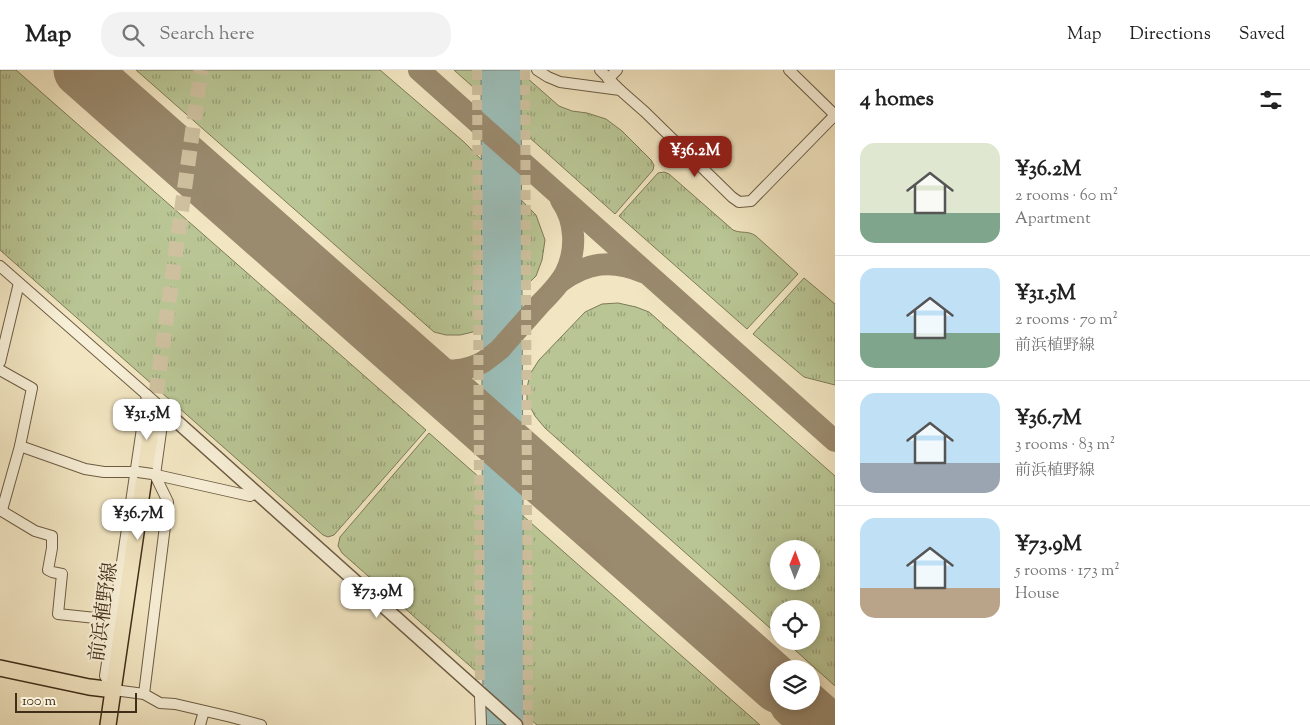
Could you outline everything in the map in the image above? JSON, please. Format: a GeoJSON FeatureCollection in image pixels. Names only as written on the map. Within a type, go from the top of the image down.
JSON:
{"type":"FeatureCollection","features":[{"type":"Feature","properties":{"kind":"main road","name":"前浜植野線"},"geometry":{"type":"LineString","coordinates":[[108,725],[159,413]]}},
{"type":"Feature","properties":{"kind":"main road"},"geometry":{"type":"LineString","coordinates":[[0,668],[114,690]]}},
{"type":"Feature","properties":{"kind":"street"},"geometry":{"type":"LineString","coordinates":[[537,70],[560,82],[620,90]]}},
{"type":"Feature","properties":{"kind":"street"},"geometry":{"type":"LineString","coordinates":[[600,70],[739,202],[751,200],[835,115],[789,70]]}},
{"type":"Feature","properties":{"kind":"street"},"geometry":{"type":"LineString","coordinates":[[608,79],[617,70]]}},
{"type":"Feature","properties":{"kind":"street"},"geometry":{"type":"LineString","coordinates":[[0,266],[147,395],[159,413],[256,493],[516,725]]}},
{"type":"Feature","properties":{"kind":"street"},"geometry":{"type":"LineString","coordinates":[[0,362],[19,283]]}},
{"type":"Feature","properties":{"kind":"street"},"geometry":{"type":"LineString","coordinates":[[0,370],[32,388],[20,446],[1,510],[35,531],[52,536],[48,570],[62,574],[58,614],[114,620]]}},
{"type":"Feature","properties":{"kind":"street"},"geometry":{"type":"LineString","coordinates":[[147,395],[106,676],[114,690],[144,694],[160,702],[260,725]]}},
{"type":"Feature","properties":{"kind":"street"},"geometry":{"type":"LineString","coordinates":[[144,694],[168,502],[153,474],[159,413]]}},
{"type":"Feature","properties":{"kind":"street"},"geometry":{"type":"LineString","coordinates":[[20,446],[85,469],[104,472],[137,471],[250,496],[256,493]]}},
{"type":"Feature","properties":{"kind":"street"},"geometry":{"type":"LineString","coordinates":[[480,697],[481,725]]}},
{"type":"Feature","properties":{"kind":"street"},"geometry":{"type":"LineString","coordinates":[[200,725],[204,711]]}},
{"type":"Feature","properties":{"kind":"green space"},"geometry":{"type":"Polygon","coordinates":[[[0,70],[16,70],[426,430],[334,535],[328,537],[323,535],[0,250],[0,70]]]}},
{"type":"Feature","properties":{"kind":"green space"},"geometry":{"type":"Polygon","coordinates":[[[136,70],[380,70],[464,142],[536,215],[545,240],[542,260],[536,276],[484,326],[473,332],[460,335],[446,335],[434,332],[136,70]]]}},
{"type":"Feature","properties":{"kind":"green space"},"geometry":{"type":"Polygon","coordinates":[[[454,70],[518,70],[559,106],[606,119],[622,131],[651,160],[654,165],[653,170],[615,214],[454,70]]]}},
{"type":"Feature","properties":{"kind":"green space"},"geometry":{"type":"Polygon","coordinates":[[[664,172],[669,174],[733,230],[756,236],[798,274],[747,329],[619,216],[658,173],[664,172]]]}},
{"type":"Feature","properties":{"kind":"green space"},"geometry":{"type":"Polygon","coordinates":[[[804,278],[835,304],[835,385],[804,377],[753,334],[804,278]]]}},
{"type":"Feature","properties":{"kind":"green space"},"geometry":{"type":"Polygon","coordinates":[[[618,303],[649,312],[835,476],[835,686],[820,672],[820,660],[806,660],[795,650],[820,650],[820,600],[770,600],[770,628],[545,428],[535,416],[527,401],[530,374],[539,360],[585,312],[602,304],[618,303]]]}},
{"type":"Feature","properties":{"kind":"green space"},"geometry":{"type":"Polygon","coordinates":[[[429,433],[760,725],[537,725],[342,553],[338,546],[340,537],[429,433]]]}},
{"type":"Feature","properties":{"kind":"water"},"geometry":{"type":"Polygon","coordinates":[[[481,70],[521,70],[524,725],[483,725],[481,70]]]}},
{"type":"Feature","properties":{"kind":"taxiway"},"geometry":{"type":"LineString","coordinates":[[419,70],[835,441]]}},
{"type":"Feature","properties":{"kind":"taxiway"},"geometry":{"type":"LineString","coordinates":[[501,348],[557,286],[569,265],[573,246],[572,227],[570,217],[561,200]]}},
{"type":"Feature","properties":{"kind":"taxiway"},"geometry":{"type":"LineString","coordinates":[[560,282],[580,270],[600,265],[621,265],[643,272]]}},
{"type":"Feature","properties":{"kind":"taxiway"},"geometry":{"type":"LineString","coordinates":[[400,351],[423,366],[438,370],[461,370],[483,362],[499,350]]}},
{"type":"Feature","properties":{"kind":"runway"},"geometry":{"type":"LineString","coordinates":[[81,70],[770,678]]}},
{"type":"Feature","properties":{"kind":"runway"},"geometry":{"type":"LineString","coordinates":[[806,710],[823,725]]}},
{"type":"Feature","properties":{"kind":"tunnel"},"geometry":{"type":"LineString","coordinates":[[153,416],[201,70]]}},
{"type":"Feature","properties":{"kind":"tunnel"},"geometry":{"type":"LineString","coordinates":[[477,70],[480,697]]}},
{"type":"Feature","properties":{"kind":"tunnel"},"geometry":{"type":"LineString","coordinates":[[525,70],[528,725]]}}]}
